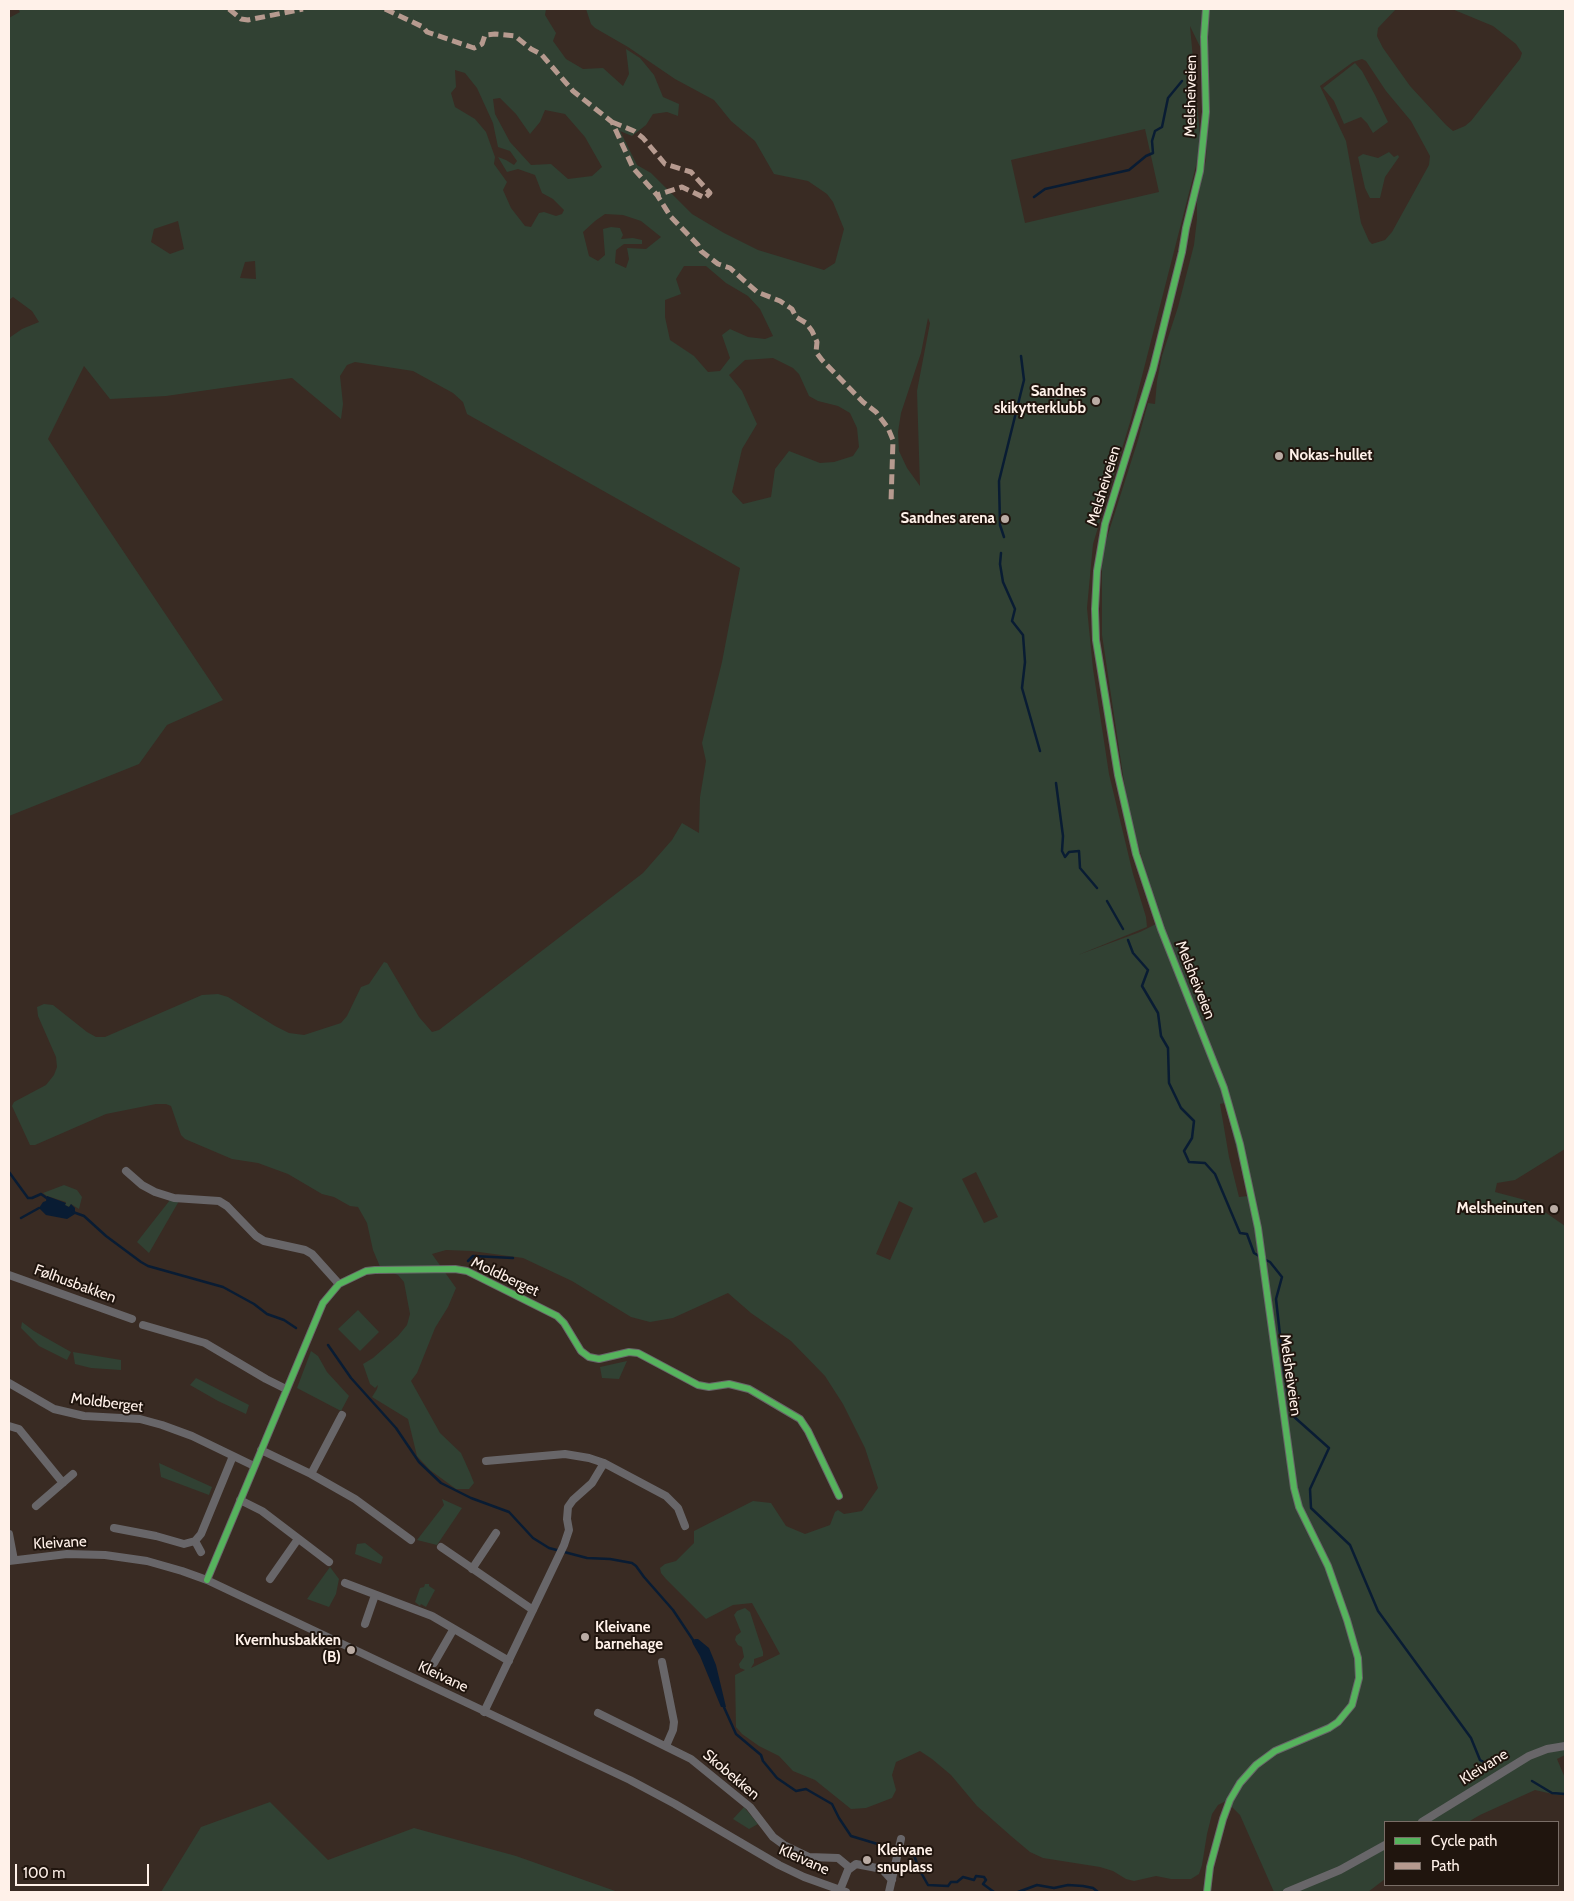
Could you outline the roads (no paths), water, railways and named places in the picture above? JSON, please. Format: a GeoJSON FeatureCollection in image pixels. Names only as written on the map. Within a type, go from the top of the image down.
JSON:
{"type":"FeatureCollection","features":[{"type":"Feature","properties":{"kind":"street","name":"Melsheiveien"},"geometry":{"type":"LineString","coordinates":[[1206,9],[1204,37],[1206,112],[1200,171],[1153,369],[1105,524],[1099,556],[1095,609],[1096,640],[1118,775],[1136,854],[1161,929],[1230,1104],[1248,1180],[1261,1253],[1294,1488],[1302,1514],[1328,1566],[1347,1620],[1358,1658],[1359,1678],[1352,1705],[1338,1722],[1329,1728],[1275,1751],[1256,1766],[1240,1783],[1230,1800],[1223,1819],[1210,1867],[1207,1892]]}},
{"type":"Feature","properties":{"kind":"street"},"geometry":{"type":"LineString","coordinates":[[126,1171],[142,1185],[155,1192],[174,1198],[219,1201],[227,1206],[256,1236],[264,1241],[305,1250],[312,1254],[339,1284]]}},
{"type":"Feature","properties":{"kind":"street","name":"Moldberget"},"geometry":{"type":"LineString","coordinates":[[207,1580],[319,1311],[328,1296],[339,1284],[375,1270],[455,1269],[467,1271],[557,1316],[564,1323],[581,1351],[589,1357],[599,1359],[629,1352],[638,1353],[698,1385],[709,1387],[729,1384],[749,1389],[800,1419],[808,1431],[839,1496]]}},
{"type":"Feature","properties":{"kind":"street","name":"Følhusbakken"},"geometry":{"type":"LineString","coordinates":[[9,1275],[132,1319]]}},
{"type":"Feature","properties":{"kind":"street"},"geometry":{"type":"LineString","coordinates":[[143,1325],[205,1343],[286,1389]]}},
{"type":"Feature","properties":{"kind":"street","name":"Moldberget"},"geometry":{"type":"LineString","coordinates":[[9,1382],[54,1409],[84,1416],[140,1419],[192,1436],[254,1466]]}},
{"type":"Feature","properties":{"kind":"street"},"geometry":{"type":"LineString","coordinates":[[311,1474],[342,1415]]}},
{"type":"Feature","properties":{"kind":"street"},"geometry":{"type":"LineString","coordinates":[[9,1426],[19,1429],[63,1483]]}},
{"type":"Feature","properties":{"kind":"street"},"geometry":{"type":"LineString","coordinates":[[261,1450],[311,1474],[355,1499],[411,1540]]}},
{"type":"Feature","properties":{"kind":"street"},"geometry":{"type":"LineString","coordinates":[[486,1461],[566,1454],[577,1455],[604,1463],[666,1496],[678,1508],[685,1526]]}},
{"type":"Feature","properties":{"kind":"street"},"geometry":{"type":"LineString","coordinates":[[114,1528],[156,1536],[184,1544],[195,1541],[201,1534],[233,1456]]}},
{"type":"Feature","properties":{"kind":"street"},"geometry":{"type":"LineString","coordinates":[[484,1712],[568,1536],[568,1507],[592,1483],[604,1463]]}},
{"type":"Feature","properties":{"kind":"street"},"geometry":{"type":"LineString","coordinates":[[36,1506],[73,1474]]}},
{"type":"Feature","properties":{"kind":"street"},"geometry":{"type":"LineString","coordinates":[[240,1500],[262,1511],[329,1562]]}},
{"type":"Feature","properties":{"kind":"street"},"geometry":{"type":"LineString","coordinates":[[472,1569],[496,1533]]}},
{"type":"Feature","properties":{"kind":"street"},"geometry":{"type":"LineString","coordinates":[[9,1534],[12,1561]]}},
{"type":"Feature","properties":{"kind":"street"},"geometry":{"type":"LineString","coordinates":[[270,1579],[298,1539]]}},
{"type":"Feature","properties":{"kind":"street"},"geometry":{"type":"LineString","coordinates":[[195,1541],[201,1552]]}},
{"type":"Feature","properties":{"kind":"street"},"geometry":{"type":"LineString","coordinates":[[441,1547],[533,1610]]}},
{"type":"Feature","properties":{"kind":"street","name":"Kleivane"},"geometry":{"type":"LineString","coordinates":[[12,1561],[67,1554],[105,1555],[156,1563],[207,1580],[655,1792],[788,1869],[843,1891]]}},
{"type":"Feature","properties":{"kind":"street"},"geometry":{"type":"LineString","coordinates":[[345,1583],[418,1610],[509,1661]]}},
{"type":"Feature","properties":{"kind":"street"},"geometry":{"type":"LineString","coordinates":[[365,1624],[375,1595]]}},
{"type":"Feature","properties":{"kind":"street"},"geometry":{"type":"LineString","coordinates":[[434,1663],[453,1630]]}},
{"type":"Feature","properties":{"kind":"street"},"geometry":{"type":"LineString","coordinates":[[662,1662],[674,1722],[673,1730],[666,1746]]}},
{"type":"Feature","properties":{"kind":"street","name":"Skobekken"},"geometry":{"type":"LineString","coordinates":[[598,1713],[698,1764],[750,1807],[778,1842],[809,1857],[838,1858],[850,1868]]}},
{"type":"Feature","properties":{"kind":"street","name":"Kleivane"},"geometry":{"type":"LineString","coordinates":[[1424,1821],[1528,1756],[1547,1749],[1565,1746]]}},
{"type":"Feature","properties":{"kind":"street"},"geometry":{"type":"LineString","coordinates":[[889,1892],[901,1839]]}},
{"type":"Feature","properties":{"kind":"street"},"geometry":{"type":"LineString","coordinates":[[1287,1892],[1340,1870],[1384,1846]]}},
{"type":"Feature","properties":{"kind":"street"},"geometry":{"type":"LineString","coordinates":[[843,1891],[850,1868],[856,1864],[878,1867],[886,1871],[892,1880]]}},
{"type":"Feature","properties":{"kind":"water"},"geometry":{"type":"Polygon","coordinates":[[[47,1196],[66,1203],[65,1205],[69,1207],[71,1204],[75,1208],[75,1214],[67,1219],[46,1215],[39,1208],[46,1201],[47,1196]]]}},
{"type":"Feature","properties":{"kind":"water"},"geometry":{"type":"Polygon","coordinates":[[[698,1639],[709,1648],[716,1665],[726,1707],[721,1707],[700,1656],[693,1644],[692,1641],[698,1639]]]}},
{"type":"Feature","properties":{"kind":"waterway"},"geometry":{"type":"LineString","coordinates":[[1034,197],[1045,189],[1129,170],[1146,156],[1153,153],[1152,141],[1155,131],[1162,127],[1168,98],[1182,81]]}},
{"type":"Feature","properties":{"kind":"waterway"},"geometry":{"type":"LineString","coordinates":[[1004,537],[1000,525],[999,481],[1024,380],[1021,356]]}},
{"type":"Feature","properties":{"kind":"waterway"},"geometry":{"type":"LineString","coordinates":[[1001,553],[1000,564],[1003,582],[1015,609],[1012,621],[1023,635],[1025,662],[1022,688],[1040,751]]}},
{"type":"Feature","properties":{"kind":"waterway"},"geometry":{"type":"LineString","coordinates":[[1056,783],[1063,836],[1062,851],[1065,857],[1069,852],[1079,851],[1080,868],[1097,888]]}},
{"type":"Feature","properties":{"kind":"waterway"},"geometry":{"type":"LineString","coordinates":[[1107,901],[1123,929]]}},
{"type":"Feature","properties":{"kind":"waterway"},"geometry":{"type":"LineString","coordinates":[[1128,940],[1133,953],[1148,970],[1142,986],[1158,1013],[1161,1036],[1168,1048],[1169,1083],[1181,1108],[1194,1121],[1192,1138],[1184,1151],[1189,1162],[1205,1163],[1215,1174],[1240,1233],[1247,1234],[1254,1253],[1259,1256]]}},
{"type":"Feature","properties":{"kind":"waterway"},"geometry":{"type":"LineString","coordinates":[[9,1172],[28,1198],[41,1194],[48,1199]]}},
{"type":"Feature","properties":{"kind":"waterway"},"geometry":{"type":"LineString","coordinates":[[21,1218],[39,1208]]}},
{"type":"Feature","properties":{"kind":"waterway"},"geometry":{"type":"LineString","coordinates":[[73,1212],[84,1216],[106,1236],[148,1266],[223,1287],[254,1304],[267,1314],[284,1320],[296,1328]]}},
{"type":"Feature","properties":{"kind":"waterway"},"geometry":{"type":"LineString","coordinates":[[468,1261],[473,1256],[513,1258]]}},
{"type":"Feature","properties":{"kind":"waterway"},"geometry":{"type":"LineString","coordinates":[[1264,1259],[1270,1262],[1282,1277],[1276,1299],[1284,1371],[1292,1415],[1329,1448],[1310,1489],[1311,1508],[1350,1545],[1378,1611],[1471,1738],[1480,1760],[1491,1766]]}},
{"type":"Feature","properties":{"kind":"waterway"},"geometry":{"type":"LineString","coordinates":[[328,1345],[351,1378],[396,1428],[419,1462],[441,1483],[471,1498],[509,1512],[533,1538],[549,1548],[587,1558],[610,1559],[632,1563],[673,1610],[695,1643]]}},
{"type":"Feature","properties":{"kind":"waterway"},"geometry":{"type":"LineString","coordinates":[[723,1705],[736,1734],[761,1755],[763,1761],[777,1778],[796,1791],[806,1789],[832,1804],[851,1836],[914,1855],[928,1885],[948,1886],[951,1882],[957,1882],[963,1877],[974,1880],[976,1876],[984,1877],[986,1880],[983,1884],[994,1892]]}},
{"type":"Feature","properties":{"kind":"waterway"},"geometry":{"type":"LineString","coordinates":[[1532,1781],[1552,1793],[1565,1794]]}},
{"type":"Feature","properties":{"kind":"waterway"},"geometry":{"type":"LineString","coordinates":[[1018,1892],[1037,1885],[1054,1888],[1068,1885],[1083,1886],[1093,1888],[1098,1892]]}},
{"type":"Feature","properties":{"kind":"place","name":"Sandnes skikytterklubb"},"geometry":{"type":"Point","coordinates":[1096,401]}},
{"type":"Feature","properties":{"kind":"place","name":"Nokas-hullet"},"geometry":{"type":"Point","coordinates":[1279,456]}},
{"type":"Feature","properties":{"kind":"place","name":"Sandnes arena"},"geometry":{"type":"Point","coordinates":[1005,519]}},
{"type":"Feature","properties":{"kind":"place","name":"Melsheinuten"},"geometry":{"type":"Point","coordinates":[1554,1209]}},
{"type":"Feature","properties":{"kind":"place","name":"Kleivane barnehage"},"geometry":{"type":"Point","coordinates":[585,1637]}},
{"type":"Feature","properties":{"kind":"place","name":"Kvernhusbakken (B)"},"geometry":{"type":"Point","coordinates":[351,1650]}},
{"type":"Feature","properties":{"kind":"place","name":"Kleivane snuplass"},"geometry":{"type":"Point","coordinates":[867,1860]}}]}
